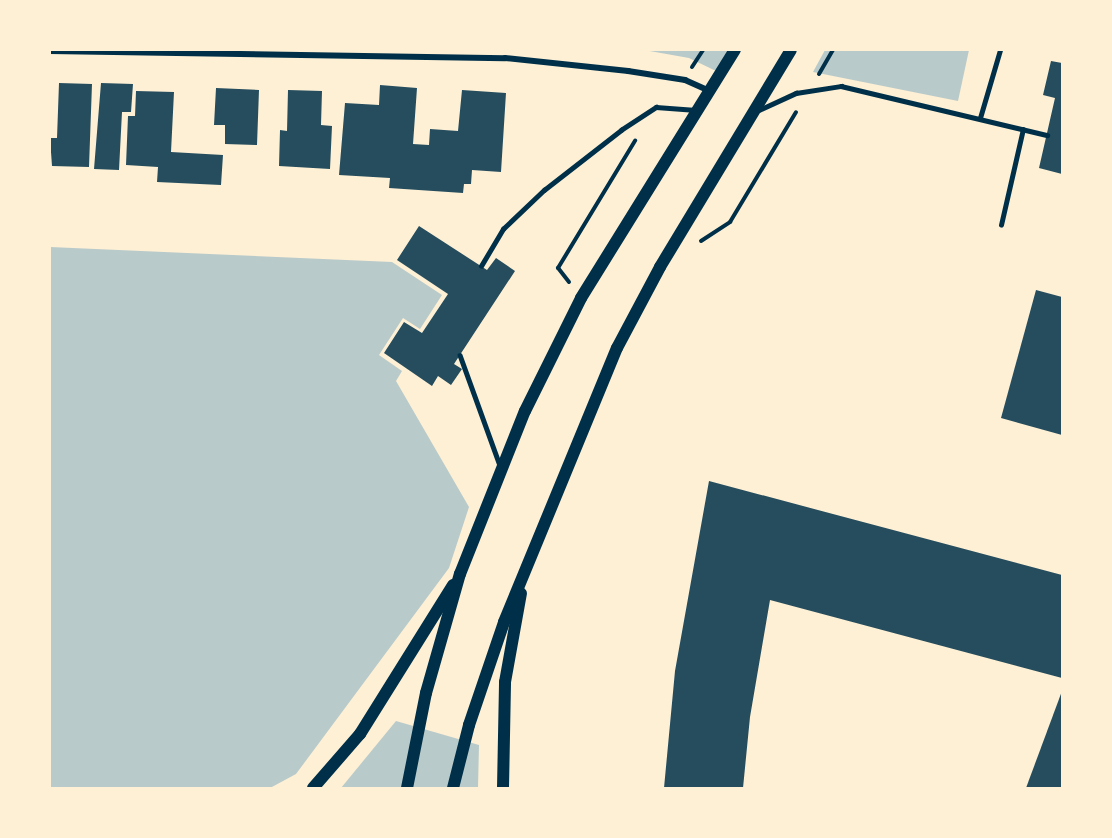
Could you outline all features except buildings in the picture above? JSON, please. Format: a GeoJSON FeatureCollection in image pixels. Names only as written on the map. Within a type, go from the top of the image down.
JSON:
{"type":"FeatureCollection","features":[{"type":"Feature","properties":{"kind":"main road"},"geometry":{"type":"LineString","coordinates":[[407,789],[426,693],[460,574],[501,469],[547,364],[581,298],[735,50]]}},
{"type":"Feature","properties":{"kind":"main road"},"geometry":{"type":"LineString","coordinates":[[453,789],[484,677],[617,348],[660,267],[791,50]]}},
{"type":"Feature","properties":{"kind":"main road"},"geometry":{"type":"LineString","coordinates":[[503,789],[505,682],[526,569]]}},
{"type":"Feature","properties":{"kind":"main road"},"geometry":{"type":"LineString","coordinates":[[313,789],[360,734],[460,574]]}},
{"type":"Feature","properties":{"kind":"street"},"geometry":{"type":"LineString","coordinates":[[50,51],[267,51],[504,58],[685,80],[710,91]]}},
{"type":"Feature","properties":{"kind":"lane"},"geometry":{"type":"LineString","coordinates":[[980,118],[1000,50]]}},
{"type":"Feature","properties":{"kind":"lane"},"geometry":{"type":"LineString","coordinates":[[751,114],[808,91],[841,86],[1047,135]]}},
{"type":"Feature","properties":{"kind":"lane"},"geometry":{"type":"LineString","coordinates":[[481,266],[503,229],[560,177],[621,130],[656,107],[699,110]]}},
{"type":"Feature","properties":{"kind":"lane"},"geometry":{"type":"LineString","coordinates":[[1001,225],[1023,129]]}},
{"type":"Feature","properties":{"kind":"lane"},"geometry":{"type":"LineString","coordinates":[[460,355],[501,469]]}},
{"type":"Feature","properties":{"kind":"path"},"geometry":{"type":"LineString","coordinates":[[685,80],[703,50]]}},
{"type":"Feature","properties":{"kind":"path"},"geometry":{"type":"LineString","coordinates":[[730,222],[833,50]]}},
{"type":"Feature","properties":{"kind":"path"},"geometry":{"type":"LineString","coordinates":[[581,298],[558,268],[638,138]]}},
{"type":"Feature","properties":{"kind":"shaded area"},"geometry":{"type":"Polygon","coordinates":[[[644,50],[728,50],[716,71],[689,58],[644,50]]]}},
{"type":"Feature","properties":{"kind":"shaded area"},"geometry":{"type":"Polygon","coordinates":[[[825,50],[969,50],[958,101],[813,72],[825,50]]]}},
{"type":"Feature","properties":{"kind":"shaded area"},"geometry":{"type":"Polygon","coordinates":[[[50,247],[392,262],[442,295],[420,329],[403,318],[379,355],[402,371],[396,381],[469,507],[449,568],[296,774],[270,788],[50,788],[50,247]]]}},
{"type":"Feature","properties":{"kind":"shaded area"},"geometry":{"type":"Polygon","coordinates":[[[396,721],[479,745],[478,788],[341,788],[396,721]]]}}]}
